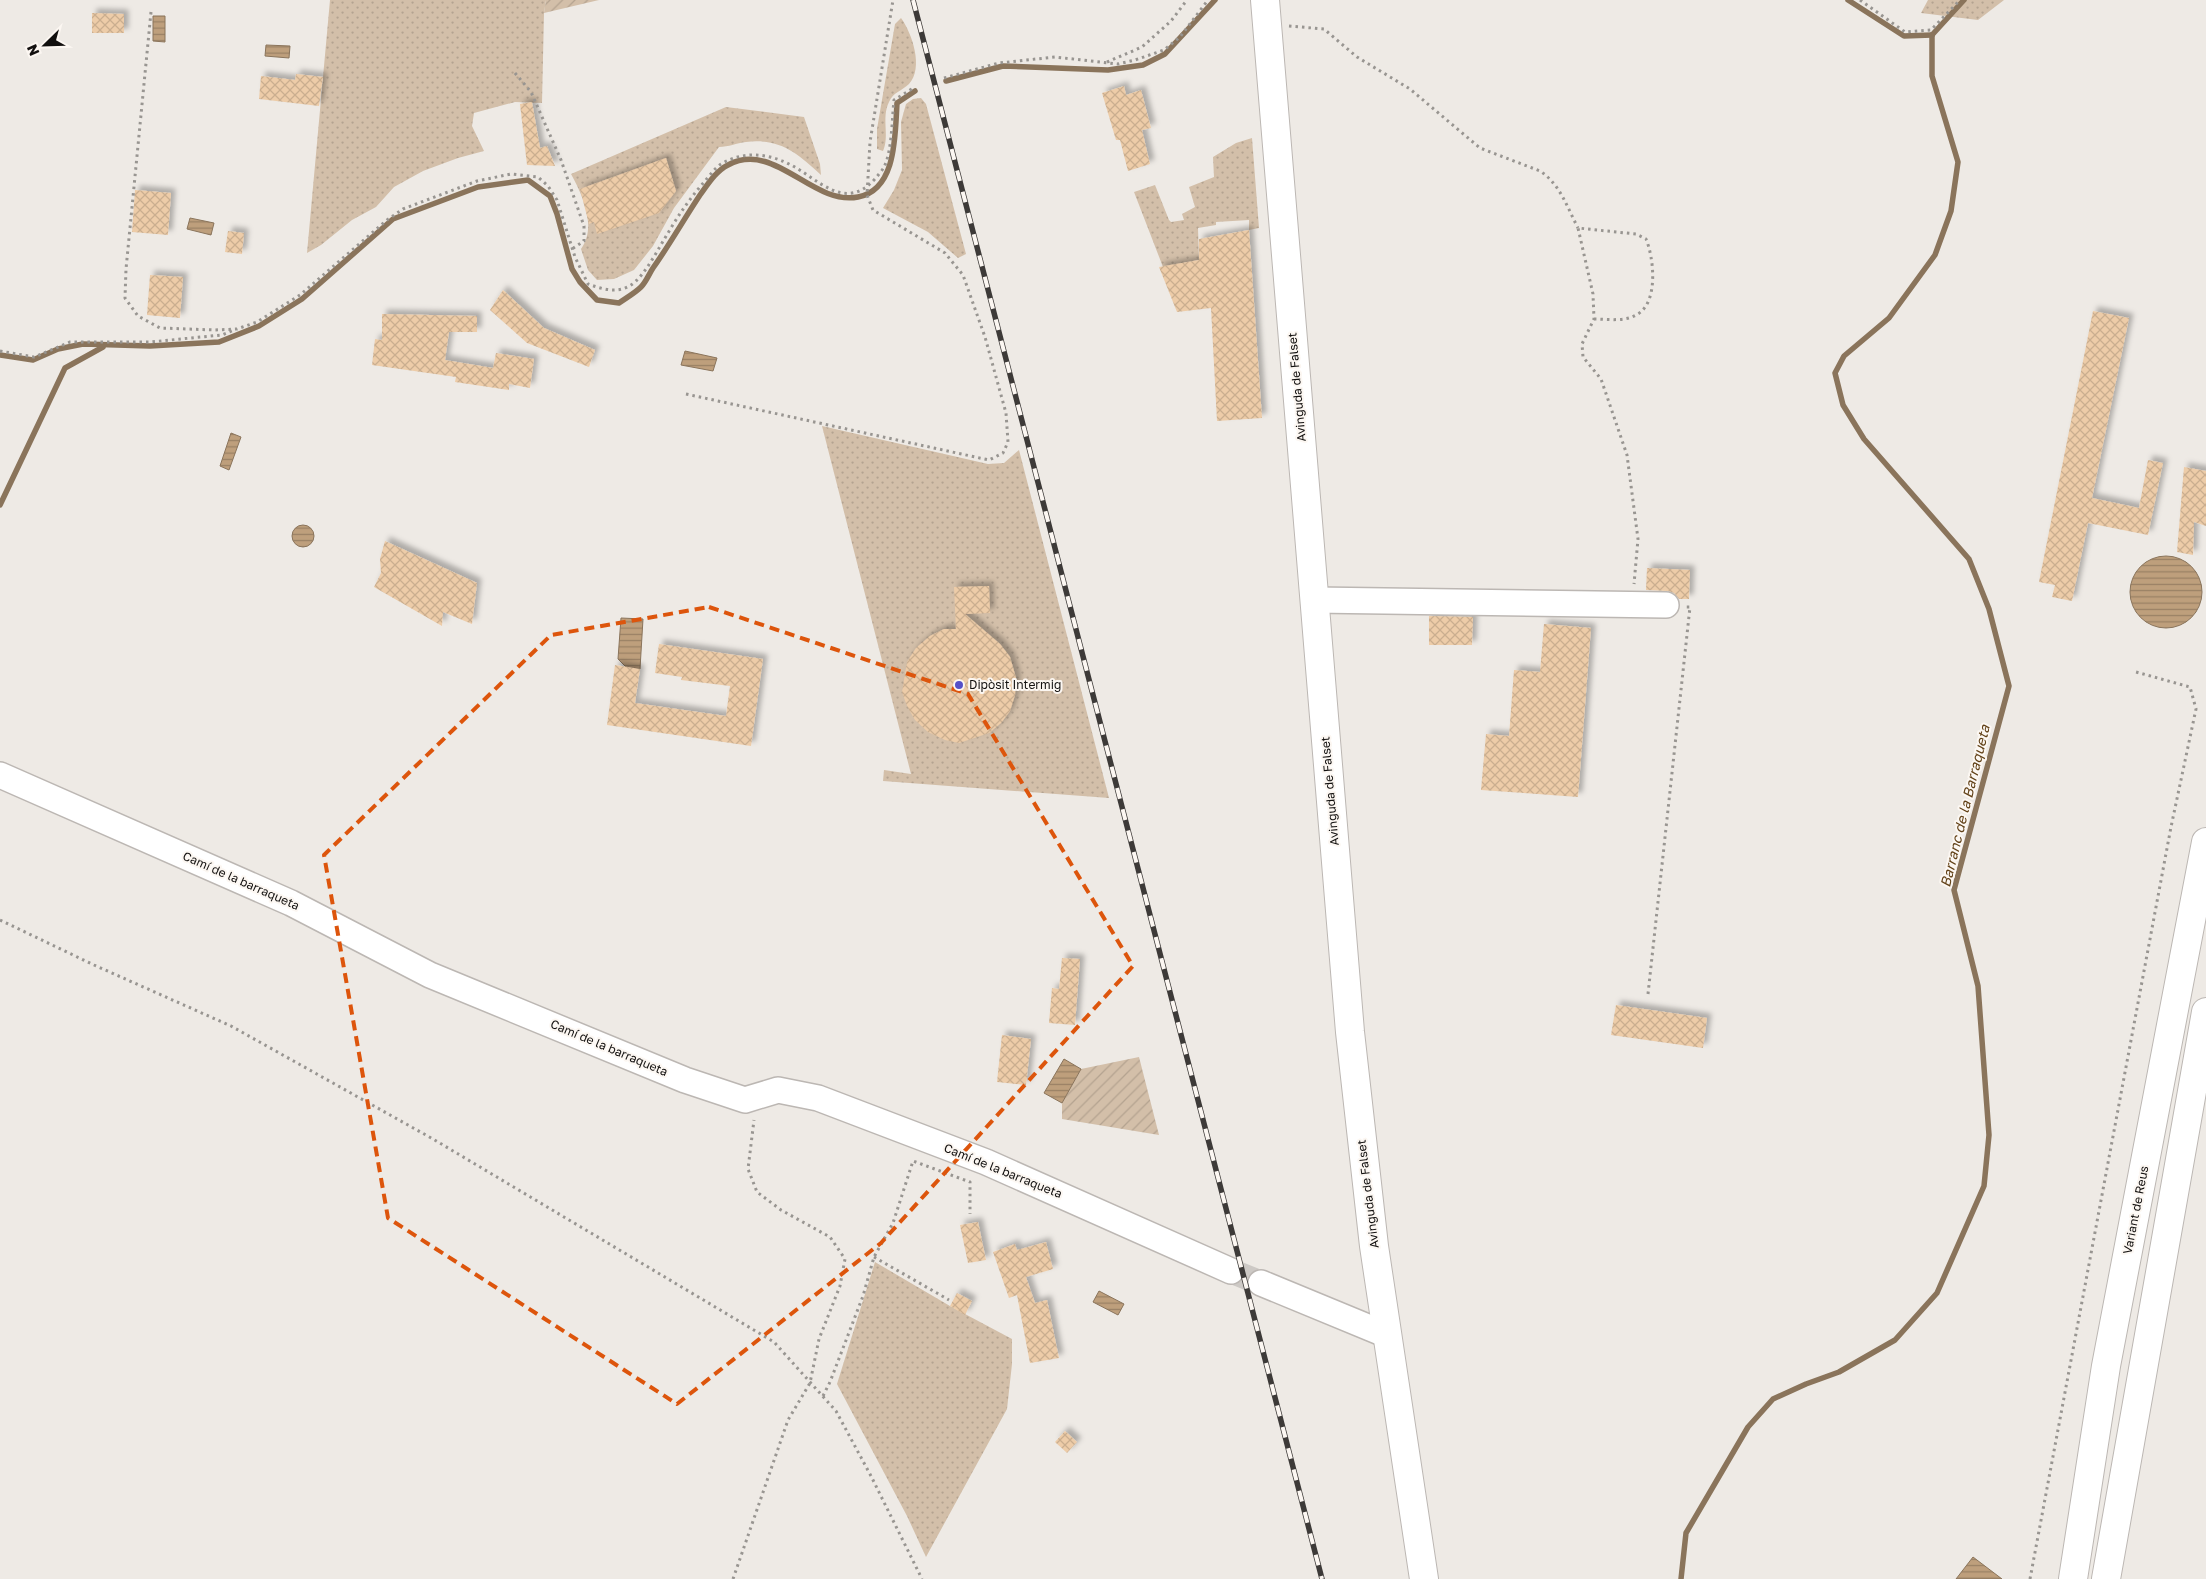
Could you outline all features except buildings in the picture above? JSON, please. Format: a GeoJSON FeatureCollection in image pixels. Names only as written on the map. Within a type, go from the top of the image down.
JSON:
{"type":"FeatureCollection","features":[{"type":"Feature","properties":{"kind":"main road","name":"Avinguda de Falset"},"geometry":{"type":"LineString","coordinates":[[1266,11],[1350,1032],[1374,1246],[1424,1579]]}},
{"type":"Feature","properties":{"kind":"main road","name":"Variant de Reus"},"geometry":{"type":"LineString","coordinates":[[2073,1579],[2106,1366],[2206,842]]}},
{"type":"Feature","properties":{"kind":"main road"},"geometry":{"type":"LineString","coordinates":[[2106,1579],[2206,1012]]}},
{"type":"Feature","properties":{"kind":"main road"},"geometry":{"type":"LineString","coordinates":[[2118,1579],[2122,1492]]}},
{"type":"Feature","properties":{"kind":"street"},"geometry":{"type":"LineString","coordinates":[[1314,600],[1666,605]]}},
{"type":"Feature","properties":{"kind":"street","name":"Camí de la barraqueta"},"geometry":{"type":"LineString","coordinates":[[0,775],[291,903],[430,975],[685,1080],[745,1100],[778,1090],[818,1098],[986,1162],[1231,1271]]}},
{"type":"Feature","properties":{"kind":"street"},"geometry":{"type":"LineString","coordinates":[[1261,1283],[1387,1335]]}},
{"type":"Feature","properties":{"kind":"path"},"geometry":{"type":"LineString","coordinates":[[686,394],[989,460],[1003,453],[1008,442],[1006,414],[985,337],[963,275],[944,253],[873,210],[867,196],[870,142],[893,0]]}},
{"type":"Feature","properties":{"kind":"path"},"geometry":{"type":"LineString","coordinates":[[1106,62],[1142,47],[1171,21],[1187,0]]}},
{"type":"Feature","properties":{"kind":"path"},"geometry":{"type":"LineString","coordinates":[[944,78],[999,63],[1055,57],[1118,64],[1164,50],[1180,37],[1208,0]]}},
{"type":"Feature","properties":{"kind":"path"},"geometry":{"type":"LineString","coordinates":[[1860,0],[1906,32],[1931,30],[1960,0]]}},
{"type":"Feature","properties":{"kind":"path"},"geometry":{"type":"LineString","coordinates":[[1266,11],[1324,29],[1331,33],[1357,57],[1410,89],[1480,148],[1548,176],[1558,187],[1578,228],[1593,294],[1594,318],[1582,344],[1583,357],[1601,379],[1627,455],[1638,539],[1632,604]]}},
{"type":"Feature","properties":{"kind":"path"},"geometry":{"type":"LineString","coordinates":[[151,12],[126,269],[125,298],[138,316],[160,328],[237,329]]}},
{"type":"Feature","properties":{"kind":"path"},"geometry":{"type":"LineString","coordinates":[[515,73],[531,92],[543,115],[579,208],[584,226],[584,241],[572,249]]}},
{"type":"Feature","properties":{"kind":"path"},"geometry":{"type":"LineString","coordinates":[[0,351],[34,357],[70,342],[106,343],[175,340],[222,335],[257,322],[300,295],[381,225],[403,209],[477,181],[511,174],[538,177],[548,186],[557,200],[572,249],[588,284],[608,292],[631,285],[651,262],[688,200],[718,165],[744,155],[763,155],[790,164],[817,183],[842,194],[859,191],[868,187],[884,167],[891,140],[894,100],[915,87]]}},
{"type":"Feature","properties":{"kind":"path"},"geometry":{"type":"LineString","coordinates":[[1578,228],[1636,234],[1646,239],[1650,250],[1654,277],[1646,307],[1638,315],[1626,319],[1594,318]]}},
{"type":"Feature","properties":{"kind":"path"},"geometry":{"type":"LineString","coordinates":[[1648,994],[1690,607],[1666,605]]}},
{"type":"Feature","properties":{"kind":"path"},"geometry":{"type":"LineString","coordinates":[[2030,1579],[2171,827],[2196,708],[2190,686],[2136,672]]}},
{"type":"Feature","properties":{"kind":"path"},"geometry":{"type":"LineString","coordinates":[[0,920],[94,965],[231,1026],[433,1138],[774,1342],[836,1411],[871,1476],[922,1579]]}},
{"type":"Feature","properties":{"kind":"path"},"geometry":{"type":"LineString","coordinates":[[733,1579],[788,1420],[810,1382],[819,1339],[840,1286],[845,1259],[830,1236],[781,1210],[757,1192],[748,1169],[756,1096]]}},
{"type":"Feature","properties":{"kind":"path"},"geometry":{"type":"LineString","coordinates":[[823,1396],[863,1296],[874,1257],[893,1222],[913,1161],[970,1182],[970,1214]]}},
{"type":"Feature","properties":{"kind":"path"},"geometry":{"type":"LineString","coordinates":[[874,1257],[949,1300]]}},
{"type":"Feature","properties":{"kind":"highlighted area"},"geometry":{"type":"Polygon","coordinates":[[[709,607],[968,694],[1133,966],[881,1243],[677,1404],[388,1218],[324,855],[551,635],[709,607]]]}},
{"type":"Feature","properties":{"kind":"shaded area"},"geometry":{"type":"Polygon","coordinates":[[[330,0],[546,0],[542,103],[515,102],[474,113],[472,126],[484,151],[423,171],[394,187],[376,207],[352,220],[321,245],[307,253],[330,0]]]}},
{"type":"Feature","properties":{"kind":"shaded area"},"geometry":{"type":"Polygon","coordinates":[[[546,0],[599,0],[544,13],[546,0]]]}},
{"type":"Feature","properties":{"kind":"shaded area"},"geometry":{"type":"Polygon","coordinates":[[[1928,0],[2004,0],[1978,20],[1921,13],[1928,0]]]}},
{"type":"Feature","properties":{"kind":"shaded area"},"geometry":{"type":"Polygon","coordinates":[[[153,16],[165,16],[165,42],[153,41],[153,16]]]}},
{"type":"Feature","properties":{"kind":"shaded area"},"geometry":{"type":"Polygon","coordinates":[[[901,18],[909,32],[915,51],[916,69],[909,84],[895,94],[889,102],[886,114],[886,139],[883,151],[877,149],[877,129],[895,24],[901,18]]]}},
{"type":"Feature","properties":{"kind":"shaded area"},"geometry":{"type":"Polygon","coordinates":[[[266,45],[290,46],[289,58],[265,56],[266,45]]]}},
{"type":"Feature","properties":{"kind":"shaded area"},"geometry":{"type":"Polygon","coordinates":[[[921,98],[926,104],[966,254],[958,258],[928,232],[883,208],[894,190],[902,170],[901,122],[906,104],[913,99],[921,98]]]}},
{"type":"Feature","properties":{"kind":"shaded area"},"geometry":{"type":"Polygon","coordinates":[[[726,107],[804,117],[820,164],[821,175],[796,154],[769,142],[758,141],[719,147],[674,208],[653,246],[634,270],[614,279],[597,280],[588,270],[581,249],[586,240],[588,221],[584,202],[571,174],[726,107]]]}},
{"type":"Feature","properties":{"kind":"shaded area"},"geometry":{"type":"Polygon","coordinates":[[[1252,138],[1259,228],[1249,230],[1249,220],[1216,222],[1216,225],[1198,228],[1199,260],[1163,267],[1134,192],[1155,185],[1169,220],[1171,222],[1184,220],[1182,214],[1195,207],[1189,187],[1214,177],[1213,157],[1236,143],[1252,138]]]}},
{"type":"Feature","properties":{"kind":"shaded area"},"geometry":{"type":"Polygon","coordinates":[[[190,218],[214,223],[211,235],[187,229],[190,218]]]}},
{"type":"Feature","properties":{"kind":"shaded area"},"geometry":{"type":"Polygon","coordinates":[[[685,351],[717,358],[713,371],[681,365],[685,351]]]}},
{"type":"Feature","properties":{"kind":"shaded area"},"geometry":{"type":"Polygon","coordinates":[[[822,426],[988,464],[1004,463],[1019,450],[1109,798],[883,781],[884,770],[911,774],[822,426]]]}},
{"type":"Feature","properties":{"kind":"shaded area"},"geometry":{"type":"Polygon","coordinates":[[[231,433],[241,437],[229,470],[220,466],[231,433]]]}},
{"type":"Feature","properties":{"kind":"shaded area"},"geometry":{"type":"Polygon","coordinates":[[[303,525],[311,528],[314,536],[311,544],[303,547],[295,544],[292,536],[295,528],[303,525]]]}},
{"type":"Feature","properties":{"kind":"shaded area"},"geometry":{"type":"Polygon","coordinates":[[[2166,556],[2186,562],[2196,572],[2202,592],[2196,612],[2186,622],[2166,628],[2146,622],[2136,612],[2130,592],[2136,572],[2146,562],[2166,556]]]}},
{"type":"Feature","properties":{"kind":"shaded area"},"geometry":{"type":"Polygon","coordinates":[[[621,618],[643,619],[640,669],[626,667],[618,659],[621,618]]]}},
{"type":"Feature","properties":{"kind":"shaded area"},"geometry":{"type":"Polygon","coordinates":[[[1139,1057],[1159,1135],[1062,1119],[1062,1103],[1081,1069],[1139,1057]]]}},
{"type":"Feature","properties":{"kind":"shaded area"},"geometry":{"type":"Polygon","coordinates":[[[1064,1059],[1081,1069],[1062,1103],[1044,1093],[1064,1059]]]}},
{"type":"Feature","properties":{"kind":"shaded area"},"geometry":{"type":"Polygon","coordinates":[[[875,1262],[950,1306],[1012,1339],[1012,1364],[1007,1409],[926,1557],[907,1516],[837,1384],[875,1262]]]}},
{"type":"Feature","properties":{"kind":"shaded area"},"geometry":{"type":"Polygon","coordinates":[[[1099,1291],[1124,1304],[1118,1315],[1093,1302],[1099,1291]]]}},
{"type":"Feature","properties":{"kind":"shaded area"},"geometry":{"type":"Polygon","coordinates":[[[1973,1557],[2002,1579],[1956,1579],[1973,1557]]]}},
{"type":"Feature","properties":{"kind":"waterway"},"geometry":{"type":"LineString","coordinates":[[946,81],[1003,66],[1108,70],[1143,65],[1165,54],[1215,0]]}},
{"type":"Feature","properties":{"kind":"waterway"},"geometry":{"type":"LineString","coordinates":[[1848,0],[1904,36],[1932,35]]}},
{"type":"Feature","properties":{"kind":"waterway"},"geometry":{"type":"LineString","coordinates":[[1932,35],[1964,0]]}},
{"type":"Feature","properties":{"kind":"waterway","name":"Barranc de la Barraqueta"},"geometry":{"type":"LineString","coordinates":[[1681,1579],[1686,1533],[1748,1427],[1773,1399],[1839,1372],[1895,1340],[1937,1293],[1984,1186],[1989,1135],[1978,986],[1954,890],[2009,686],[1989,609],[1969,559],[1864,439],[1843,405],[1835,373],[1844,356],[1889,318],[1935,255],[1951,211],[1958,162],[1932,76],[1932,35]]}},
{"type":"Feature","properties":{"kind":"waterway"},"geometry":{"type":"LineString","coordinates":[[0,355],[33,360],[58,349],[83,344],[150,346],[219,342],[259,326],[302,299],[393,219],[478,187],[528,180],[550,196],[557,214],[572,269],[580,282],[597,300],[619,303],[643,285],[709,182],[728,165],[745,160],[762,161],[778,167],[825,192],[841,197],[858,197],[871,192],[880,184],[887,172],[891,159],[896,130],[897,103],[915,91]]}},
{"type":"Feature","properties":{"kind":"waterway"},"geometry":{"type":"LineString","coordinates":[[0,505],[65,368],[103,347]]}},
{"type":"Feature","properties":{"kind":"tunnel"},"geometry":{"type":"LineString","coordinates":[[1231,1271],[1261,1283]]}},
{"type":"Feature","properties":{"kind":"railway"},"geometry":{"type":"LineString","coordinates":[[913,0],[1322,1579]]}},
{"type":"Feature","properties":{"kind":"place","name":"Dipòsit Intermig"},"geometry":{"type":"Point","coordinates":[959,685]}}]}
